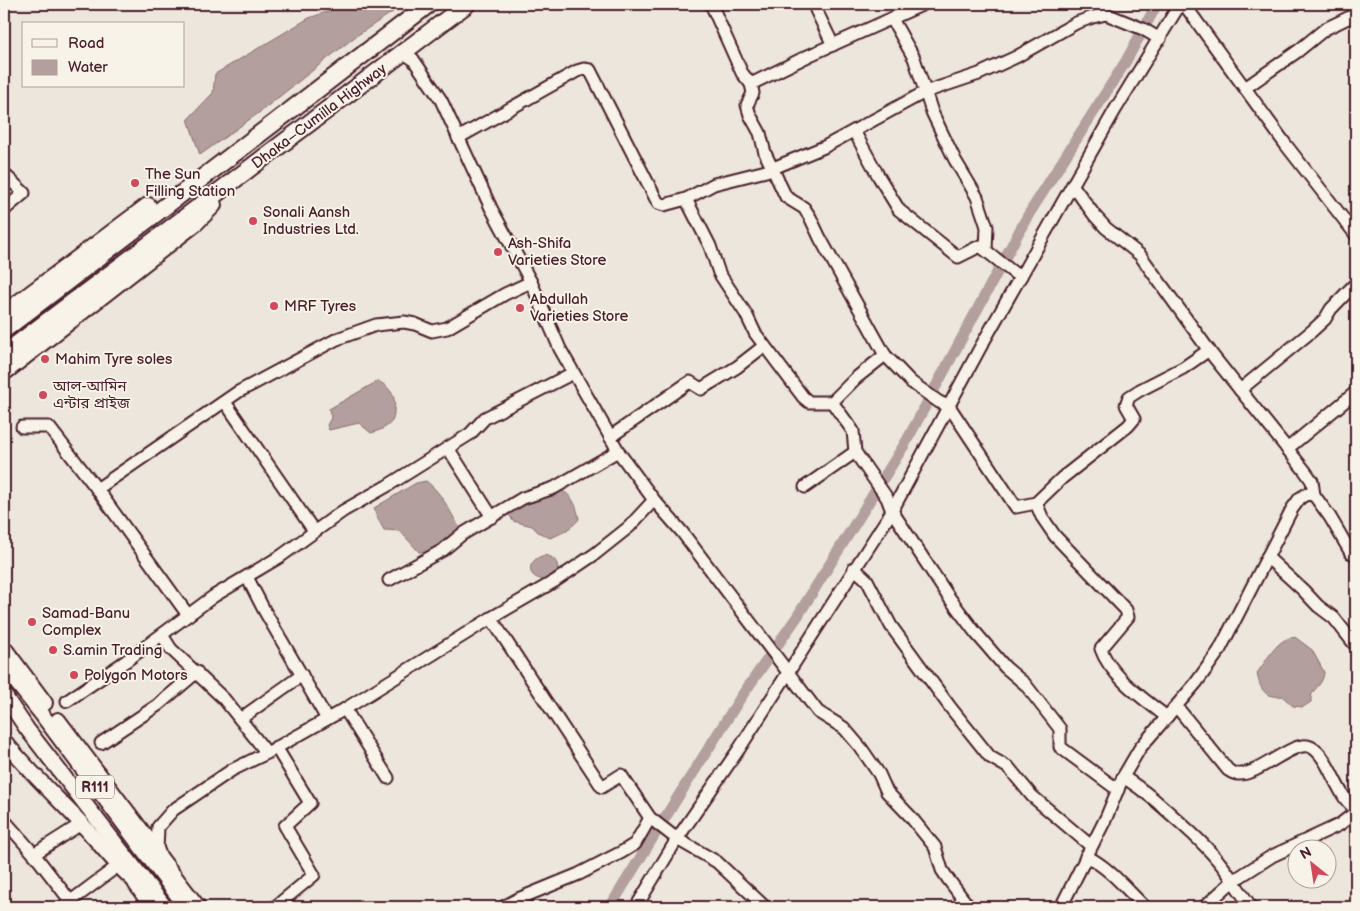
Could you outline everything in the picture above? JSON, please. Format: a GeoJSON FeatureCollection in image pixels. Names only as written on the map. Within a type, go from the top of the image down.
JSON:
{"type":"FeatureCollection","features":[{"type":"Feature","properties":{"kind":"highway","name":"Dhaka–Cumilla Highway"},"geometry":{"type":"LineString","coordinates":[[4,330],[429,4]]}},
{"type":"Feature","properties":{"kind":"highway","name":"Dhaka–Cumilla Highway"},"geometry":{"type":"LineString","coordinates":[[7,363],[195,208],[467,4]]}},
{"type":"Feature","properties":{"kind":"highway"},"geometry":{"type":"LineString","coordinates":[[4,314],[147,206],[214,168]]}},
{"type":"Feature","properties":{"kind":"main road"},"geometry":{"type":"LineString","coordinates":[[4,379],[7,363]]}},
{"type":"Feature","properties":{"kind":"main road","name":"R111"},"geometry":{"type":"LineString","coordinates":[[4,648],[157,851],[173,891]]}},
{"type":"Feature","properties":{"kind":"main road","name":"R111"},"geometry":{"type":"LineString","coordinates":[[4,667],[186,907]]}},
{"type":"Feature","properties":{"kind":"main road","name":"R111"},"geometry":{"type":"LineString","coordinates":[[4,695],[33,737],[159,905]]}},
{"type":"Feature","properties":{"kind":"main road","name":"R111"},"geometry":{"type":"LineString","coordinates":[[4,741],[19,760],[131,879],[159,905]]}},
{"type":"Feature","properties":{"kind":"street"},"geometry":{"type":"LineString","coordinates":[[710,4],[742,73],[750,84],[753,93],[747,104],[750,115],[760,133],[765,153],[786,197],[804,208],[810,217],[885,356],[911,382],[944,404],[1016,507],[1036,504],[1062,478],[1128,426],[1134,419],[1126,405],[1129,397],[1183,368],[1209,350]]}},
{"type":"Feature","properties":{"kind":"street"},"geometry":{"type":"LineString","coordinates":[[816,4],[816,10],[833,45]]}},
{"type":"Feature","properties":{"kind":"street"},"geometry":{"type":"LineString","coordinates":[[750,84],[784,66],[924,4]]}},
{"type":"Feature","properties":{"kind":"street"},"geometry":{"type":"LineString","coordinates":[[636,907],[674,837],[739,749],[892,511],[944,404],[1018,274],[1073,186],[1115,110],[1182,4],[1286,145],[1354,228]]}},
{"type":"Feature","properties":{"kind":"street"},"geometry":{"type":"LineString","coordinates":[[458,138],[510,107],[584,68],[590,70],[658,203],[664,206],[686,199],[714,184],[773,168],[824,147],[925,92],[979,74],[1016,57],[1076,23],[1093,16],[1106,14],[1143,29],[1160,39]]}},
{"type":"Feature","properties":{"kind":"street"},"geometry":{"type":"LineString","coordinates":[[1245,88],[1298,51],[1325,29],[1356,14]]}},
{"type":"Feature","properties":{"kind":"street"},"geometry":{"type":"LineString","coordinates":[[892,19],[914,58],[932,112],[955,160],[977,197],[987,227],[986,250]]}},
{"type":"Feature","properties":{"kind":"street"},"geometry":{"type":"LineString","coordinates":[[402,52],[413,60],[427,78],[440,100],[494,214],[531,282],[552,332],[629,469],[682,532],[818,712],[844,728],[860,748],[879,774],[887,792],[910,816],[935,847],[942,870],[969,907]]}},
{"type":"Feature","properties":{"kind":"street"},"geometry":{"type":"LineString","coordinates":[[854,131],[899,210],[958,257],[980,246],[1018,274]]}},
{"type":"Feature","properties":{"kind":"street"},"geometry":{"type":"LineString","coordinates":[[4,174],[24,193],[4,210]]}},
{"type":"Feature","properties":{"kind":"street"},"geometry":{"type":"LineString","coordinates":[[1073,186],[1106,228],[1140,255],[1209,350],[1312,481],[1314,495],[1330,517],[1346,548],[1351,554],[1356,554]]}},
{"type":"Feature","properties":{"kind":"street"},"geometry":{"type":"LineString","coordinates":[[686,199],[710,246],[720,272],[746,314],[754,333],[803,397],[809,402],[832,402],[856,378],[885,356]]}},
{"type":"Feature","properties":{"kind":"street"},"geometry":{"type":"LineString","coordinates":[[97,489],[224,402],[337,339],[357,330],[376,325],[404,322],[416,324],[432,331],[446,328],[505,294],[531,282]]}},
{"type":"Feature","properties":{"kind":"street"},"geometry":{"type":"LineString","coordinates":[[1240,390],[1312,331],[1356,283]]}},
{"type":"Feature","properties":{"kind":"street"},"geometry":{"type":"LineString","coordinates":[[610,437],[690,382],[701,389],[737,367],[764,346]]}},
{"type":"Feature","properties":{"kind":"street"},"geometry":{"type":"LineString","coordinates":[[67,701],[162,635],[214,596],[281,556],[343,511],[470,434],[485,418],[573,372]]}},
{"type":"Feature","properties":{"kind":"street"},"geometry":{"type":"LineString","coordinates":[[1287,449],[1356,392]]}},
{"type":"Feature","properties":{"kind":"street"},"geometry":{"type":"LineString","coordinates":[[224,402],[314,531]]}},
{"type":"Feature","properties":{"kind":"street"},"geometry":{"type":"LineString","coordinates":[[832,402],[853,432],[855,452],[887,498],[892,511],[948,596],[1004,668],[1025,684],[1060,729],[1060,747],[1118,790]]}},
{"type":"Feature","properties":{"kind":"street"},"geometry":{"type":"LineString","coordinates":[[22,427],[49,426],[188,615]]}},
{"type":"Feature","properties":{"kind":"street"},"geometry":{"type":"LineString","coordinates":[[448,448],[492,517]]}},
{"type":"Feature","properties":{"kind":"street"},"geometry":{"type":"LineString","coordinates":[[389,580],[443,550],[461,535],[523,498],[554,488],[618,451]]}},
{"type":"Feature","properties":{"kind":"street"},"geometry":{"type":"LineString","coordinates":[[805,488],[855,452]]}},
{"type":"Feature","properties":{"kind":"street"},"geometry":{"type":"LineString","coordinates":[[1060,907],[1089,851],[1123,777],[1140,748],[1196,683],[1219,651],[1292,509],[1300,498],[1307,494],[1314,495]]}},
{"type":"Feature","properties":{"kind":"street"},"geometry":{"type":"LineString","coordinates":[[200,907],[157,851],[158,828],[172,810],[232,770],[345,709],[491,618],[555,581],[595,554],[628,527],[654,500]]}},
{"type":"Feature","properties":{"kind":"street"},"geometry":{"type":"LineString","coordinates":[[1036,504],[1055,536],[1126,610],[1128,617],[1101,649],[1106,660],[1119,676],[1139,695],[1167,717]]}},
{"type":"Feature","properties":{"kind":"street"},"geometry":{"type":"LineString","coordinates":[[1267,557],[1304,590],[1318,606],[1334,618],[1356,646]]}},
{"type":"Feature","properties":{"kind":"street"},"geometry":{"type":"LineString","coordinates":[[854,568],[867,580],[891,626],[950,707],[990,757],[1009,768],[1032,796],[1089,851],[1095,860],[1115,876],[1145,907]]}},
{"type":"Feature","properties":{"kind":"street"},"geometry":{"type":"LineString","coordinates":[[248,577],[264,610],[327,718]]}},
{"type":"Feature","properties":{"kind":"street"},"geometry":{"type":"LineString","coordinates":[[491,618],[602,787],[621,775],[650,818],[674,837],[717,862],[765,907]]}},
{"type":"Feature","properties":{"kind":"street"},"geometry":{"type":"LineString","coordinates":[[162,635],[171,649],[224,699],[240,719],[271,750],[310,803],[285,826],[314,875],[275,907]]}},
{"type":"Feature","properties":{"kind":"street"},"geometry":{"type":"LineString","coordinates":[[102,743],[158,705],[197,672]]}},
{"type":"Feature","properties":{"kind":"street"},"geometry":{"type":"LineString","coordinates":[[240,719],[302,675]]}},
{"type":"Feature","properties":{"kind":"street"},"geometry":{"type":"LineString","coordinates":[[1176,706],[1228,770],[1236,775],[1258,768],[1302,745],[1310,746],[1324,760],[1346,799],[1356,808]]}},
{"type":"Feature","properties":{"kind":"street"},"geometry":{"type":"LineString","coordinates":[[345,709],[388,778]]}},
{"type":"Feature","properties":{"kind":"street"},"geometry":{"type":"LineString","coordinates":[[1123,777],[1150,795],[1199,839],[1221,864],[1251,907]]}},
{"type":"Feature","properties":{"kind":"street"},"geometry":{"type":"LineString","coordinates":[[1204,907],[1233,881],[1272,856],[1339,825],[1356,812]]}},
{"type":"Feature","properties":{"kind":"street"},"geometry":{"type":"LineString","coordinates":[[503,907],[579,874],[622,852],[635,844],[650,818]]}},
{"type":"Feature","properties":{"kind":"street"},"geometry":{"type":"LineString","coordinates":[[4,820],[34,854],[70,905],[119,865]]}},
{"type":"Feature","properties":{"kind":"street"},"geometry":{"type":"LineString","coordinates":[[34,854],[81,824]]}},
{"type":"Feature","properties":{"kind":"water"},"geometry":{"type":"Polygon","coordinates":[[[349,4],[405,4],[356,36],[260,112],[200,155],[188,119],[213,93],[215,74],[309,18],[349,4]]]}},
{"type":"Feature","properties":{"kind":"water"},"geometry":{"type":"Polygon","coordinates":[[[378,381],[392,393],[395,405],[393,420],[390,423],[382,429],[371,433],[359,423],[329,430],[327,425],[331,418],[329,409],[378,381]]]}},
{"type":"Feature","properties":{"kind":"water"},"geometry":{"type":"Polygon","coordinates":[[[426,481],[441,496],[459,527],[454,536],[432,552],[419,552],[400,531],[384,530],[374,508],[416,483],[426,481]]]}},
{"type":"Feature","properties":{"kind":"water"},"geometry":{"type":"Polygon","coordinates":[[[557,490],[570,496],[577,509],[579,519],[570,528],[550,538],[538,532],[532,526],[513,521],[508,512],[513,508],[557,490]]]}},
{"type":"Feature","properties":{"kind":"water"},"geometry":{"type":"Polygon","coordinates":[[[545,555],[555,560],[558,570],[545,580],[538,579],[531,573],[531,565],[539,557],[545,555]]]}},
{"type":"Feature","properties":{"kind":"water"},"geometry":{"type":"Polygon","coordinates":[[[1295,637],[1312,650],[1324,672],[1322,680],[1313,692],[1311,702],[1303,707],[1293,706],[1282,696],[1267,694],[1261,688],[1257,673],[1278,645],[1289,638],[1295,637]]]}},
{"type":"Feature","properties":{"kind":"waterway"},"geometry":{"type":"LineString","coordinates":[[610,907],[741,697],[797,617],[906,442],[1027,217],[1126,61],[1157,4]]}},
{"type":"Feature","properties":{"kind":"place","name":"The Sun Filling Station"},"geometry":{"type":"Point","coordinates":[135,183]}},
{"type":"Feature","properties":{"kind":"place","name":"Sonali Aansh Industries Ltd."},"geometry":{"type":"Point","coordinates":[253,221]}},
{"type":"Feature","properties":{"kind":"place","name":"Ash-Shifa Varieties Store"},"geometry":{"type":"Point","coordinates":[498,252]}},
{"type":"Feature","properties":{"kind":"place","name":"MRF Tyres"},"geometry":{"type":"Point","coordinates":[274,306]}},
{"type":"Feature","properties":{"kind":"place","name":"Abdullah Varieties Store"},"geometry":{"type":"Point","coordinates":[520,308]}},
{"type":"Feature","properties":{"kind":"place","name":"Mahim Tyre soles"},"geometry":{"type":"Point","coordinates":[45,359]}},
{"type":"Feature","properties":{"kind":"place","name":"আল-আমিন এন্টার প্রাইজ"},"geometry":{"type":"Point","coordinates":[43,395]}},
{"type":"Feature","properties":{"kind":"place","name":"Samad-Banu Complex"},"geometry":{"type":"Point","coordinates":[32,622]}},
{"type":"Feature","properties":{"kind":"place","name":"S.amin Trading"},"geometry":{"type":"Point","coordinates":[53,650]}},
{"type":"Feature","properties":{"kind":"place","name":"Polygon Motors"},"geometry":{"type":"Point","coordinates":[74,675]}}]}
